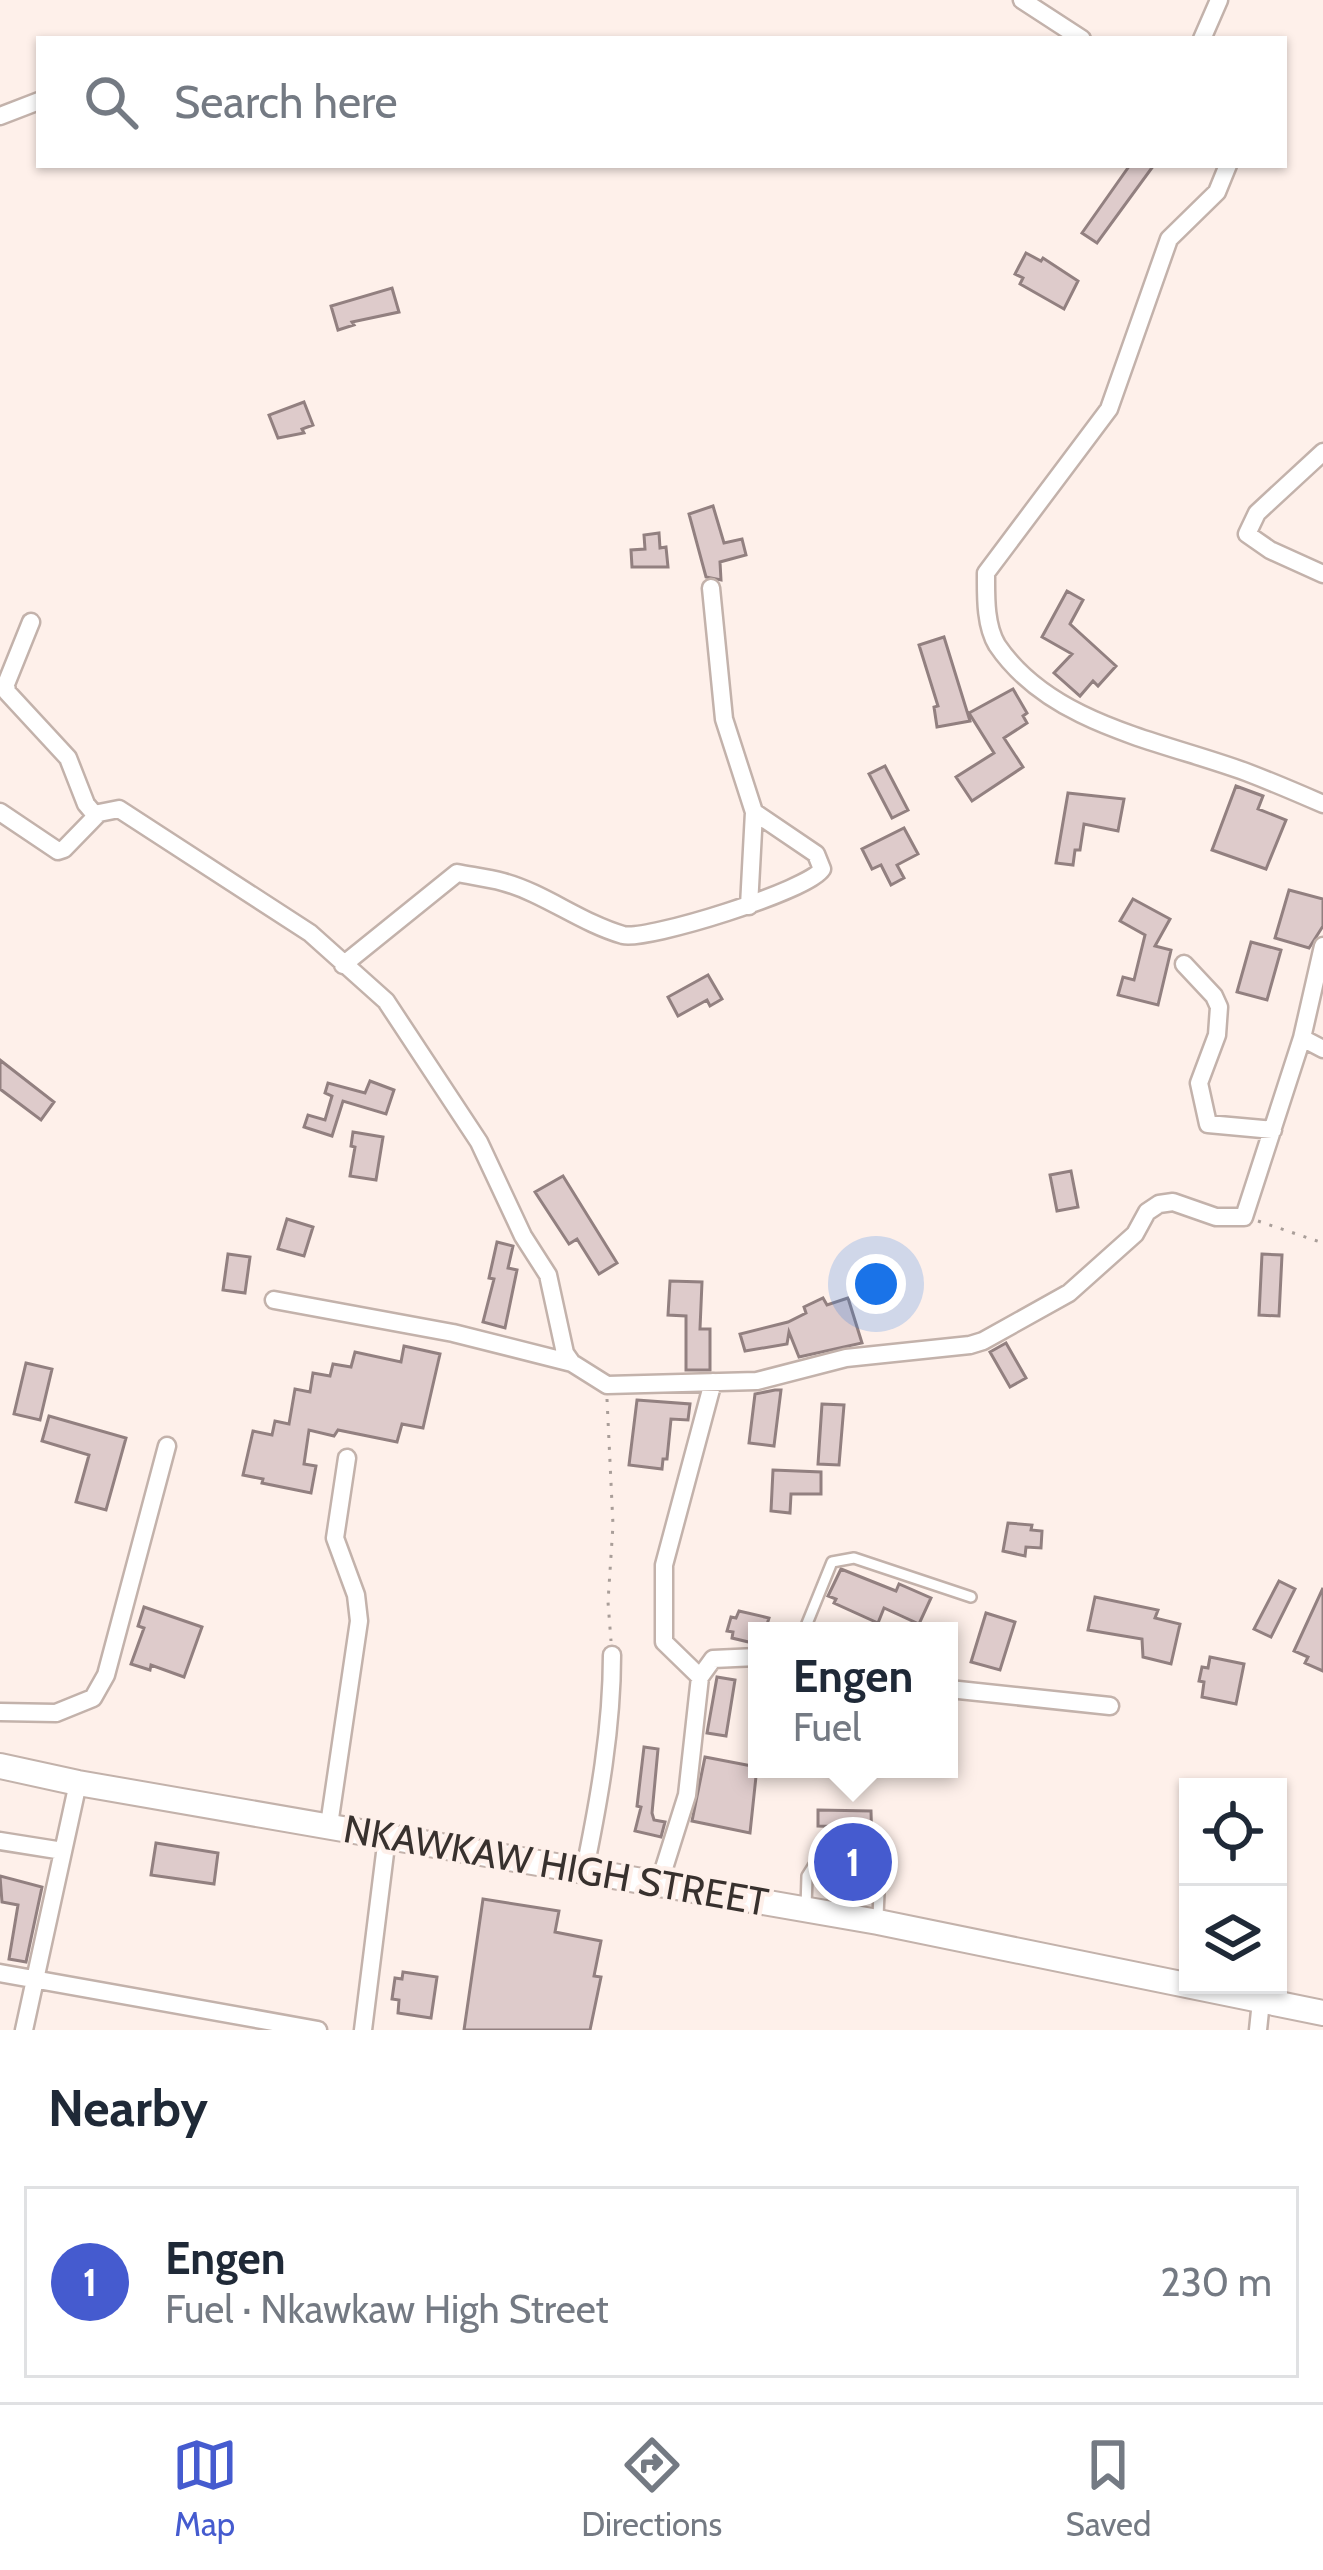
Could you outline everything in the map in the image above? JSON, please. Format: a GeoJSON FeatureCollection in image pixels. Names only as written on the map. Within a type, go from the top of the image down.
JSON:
{"type":"FeatureCollection","features":[{"type":"Feature","properties":{"kind":"main road","name":"NKAWKAW HIGH STREET"},"geometry":{"type":"LineString","coordinates":[[0,1766],[878,1922],[1323,2013]]}},
{"type":"Feature","properties":{"kind":"street"},"geometry":{"type":"LineString","coordinates":[[1022,0],[1077,36]]}},
{"type":"Feature","properties":{"kind":"street"},"geometry":{"type":"LineString","coordinates":[[1203,36],[1219,0]]}},
{"type":"Feature","properties":{"kind":"street"},"geometry":{"type":"LineString","coordinates":[[0,116],[36,101]]}},
{"type":"Feature","properties":{"kind":"street"},"geometry":{"type":"LineString","coordinates":[[1227,168],[1217,192],[1169,239],[1108,409],[986,573],[986,606],[995,642],[1034,685],[1104,725],[1247,772],[1323,803]]}},
{"type":"Feature","properties":{"kind":"street"},"geometry":{"type":"LineString","coordinates":[[1323,452],[1257,513],[1247,534],[1323,574]]}},
{"type":"Feature","properties":{"kind":"street"},"geometry":{"type":"LineString","coordinates":[[711,588],[724,718],[754,812],[748,906]]}},
{"type":"Feature","properties":{"kind":"street"},"geometry":{"type":"LineString","coordinates":[[31,622],[7,692],[68,758],[86,804],[96,816]]}},
{"type":"Feature","properties":{"kind":"street"},"geometry":{"type":"LineString","coordinates":[[0,812],[58,850],[96,816],[119,809],[310,933],[386,1001],[479,1142],[523,1236],[548,1275],[562,1343],[572,1363]]}},
{"type":"Feature","properties":{"kind":"street"},"geometry":{"type":"LineString","coordinates":[[343,965],[457,873],[505,882],[626,936],[655,934],[816,880],[822,869],[815,854],[754,812]]}},
{"type":"Feature","properties":{"kind":"street"},"geometry":{"type":"LineString","coordinates":[[274,1300],[453,1333],[572,1363],[607,1385],[771,1379],[846,1358],[983,1341],[1069,1293],[1135,1234],[1147,1212],[1159,1204],[1173,1202],[1216,1217],[1244,1217],[1302,1038],[1323,946]]}},
{"type":"Feature","properties":{"kind":"street"},"geometry":{"type":"LineString","coordinates":[[1184,964],[1219,1007],[1217,1035],[1199,1083],[1208,1124],[1273,1130]]}},
{"type":"Feature","properties":{"kind":"street"},"geometry":{"type":"LineString","coordinates":[[1302,1038],[1323,1049]]}},
{"type":"Feature","properties":{"kind":"street"},"geometry":{"type":"LineString","coordinates":[[700,1677],[664,1642],[664,1564],[713,1382]]}},
{"type":"Feature","properties":{"kind":"street"},"geometry":{"type":"LineString","coordinates":[[0,1712],[56,1713],[93,1698],[106,1675],[167,1447]]}},
{"type":"Feature","properties":{"kind":"street"},"geometry":{"type":"LineString","coordinates":[[328,1825],[358,1621],[356,1595],[335,1538],[347,1458]]}},
{"type":"Feature","properties":{"kind":"street"},"geometry":{"type":"LineString","coordinates":[[584,1873],[598,1804],[611,1696],[611,1654]]}},
{"type":"Feature","properties":{"kind":"street"},"geometry":{"type":"LineString","coordinates":[[659,1884],[687,1795],[700,1677],[713,1659],[748,1657]]}},
{"type":"Feature","properties":{"kind":"street"},"geometry":{"type":"LineString","coordinates":[[958,1690],[1111,1706]]}},
{"type":"Feature","properties":{"kind":"street"},"geometry":{"type":"LineString","coordinates":[[23,2030],[77,1783]]}},
{"type":"Feature","properties":{"kind":"street"},"geometry":{"type":"LineString","coordinates":[[366,2029],[388,1837]]}},
{"type":"Feature","properties":{"kind":"street"},"geometry":{"type":"LineString","coordinates":[[0,1841],[62,1851]]}},
{"type":"Feature","properties":{"kind":"street"},"geometry":{"type":"LineString","coordinates":[[0,1973],[318,2030]]}},
{"type":"Feature","properties":{"kind":"street"},"geometry":{"type":"LineString","coordinates":[[1258,2030],[1261,2001]]}},
{"type":"Feature","properties":{"kind":"lane"},"geometry":{"type":"LineString","coordinates":[[808,1622],[832,1562],[841,1559],[854,1558],[970,1597]]}},
{"type":"Feature","properties":{"kind":"lane"},"geometry":{"type":"LineString","coordinates":[[806,1910],[807,1876],[824,1850],[863,1852],[880,1868],[878,1922]]}},
{"type":"Feature","properties":{"kind":"path"},"geometry":{"type":"LineString","coordinates":[[1244,1217],[1323,1243]]}},
{"type":"Feature","properties":{"kind":"path"},"geometry":{"type":"LineString","coordinates":[[607,1385],[613,1525],[608,1602],[611,1654]]}},
{"type":"Feature","properties":{"kind":"building"},"geometry":{"type":"Polygon","coordinates":[[[1128,168],[1152,168],[1097,243],[1082,233],[1128,168]]]}},
{"type":"Feature","properties":{"kind":"building"},"geometry":{"type":"Polygon","coordinates":[[[1026,253],[1043,258],[1078,281],[1064,309],[1020,284],[1023,278],[1015,274],[1026,253]]]}},
{"type":"Feature","properties":{"kind":"building"},"geometry":{"type":"Polygon","coordinates":[[[392,288],[399,312],[352,322],[354,325],[338,330],[331,306],[392,288]]]}},
{"type":"Feature","properties":{"kind":"building"},"geometry":{"type":"Polygon","coordinates":[[[304,402],[313,425],[302,429],[304,433],[278,438],[269,415],[304,402]]]}},
{"type":"Feature","properties":{"kind":"building"},"geometry":{"type":"Polygon","coordinates":[[[713,506],[724,543],[742,539],[746,555],[720,562],[721,580],[706,577],[689,514],[713,506]]]}},
{"type":"Feature","properties":{"kind":"building"},"geometry":{"type":"Polygon","coordinates":[[[659,533],[668,567],[632,567],[631,550],[645,549],[644,535],[659,533]]]}},
{"type":"Feature","properties":{"kind":"building"},"geometry":{"type":"Polygon","coordinates":[[[1067,591],[1083,600],[1070,624],[1116,666],[1098,686],[1093,681],[1080,696],[1054,673],[1072,654],[1042,637],[1067,591]]]}},
{"type":"Feature","properties":{"kind":"building"},"geometry":{"type":"Polygon","coordinates":[[[944,637],[970,721],[937,727],[934,707],[938,706],[919,645],[944,637]]]}},
{"type":"Feature","properties":{"kind":"building"},"geometry":{"type":"Polygon","coordinates":[[[1013,689],[1027,713],[1023,716],[1027,723],[1004,738],[1023,767],[972,801],[956,777],[994,753],[969,713],[1013,689]]]}},
{"type":"Feature","properties":{"kind":"building"},"geometry":{"type":"Polygon","coordinates":[[[885,766],[908,810],[892,818],[869,774],[885,766]]]}},
{"type":"Feature","properties":{"kind":"building"},"geometry":{"type":"Polygon","coordinates":[[[1236,786],[1263,796],[1258,809],[1286,820],[1266,869],[1212,850],[1236,786]]]}},
{"type":"Feature","properties":{"kind":"building"},"geometry":{"type":"Polygon","coordinates":[[[1068,793],[1124,799],[1118,831],[1084,824],[1073,865],[1056,863],[1068,793]]]}},
{"type":"Feature","properties":{"kind":"building"},"geometry":{"type":"Polygon","coordinates":[[[904,828],[918,854],[897,865],[904,878],[891,885],[881,865],[872,869],[862,849],[904,828]]]}},
{"type":"Feature","properties":{"kind":"building"},"geometry":{"type":"Polygon","coordinates":[[[1289,890],[1323,899],[1323,926],[1309,948],[1275,938],[1289,890]]]}},
{"type":"Feature","properties":{"kind":"building"},"geometry":{"type":"Polygon","coordinates":[[[1133,899],[1170,919],[1155,946],[1171,950],[1158,1005],[1118,995],[1123,977],[1134,980],[1145,935],[1120,921],[1133,899]]]}},
{"type":"Feature","properties":{"kind":"building"},"geometry":{"type":"Polygon","coordinates":[[[1251,942],[1281,950],[1267,1000],[1237,992],[1251,942]]]}},
{"type":"Feature","properties":{"kind":"building"},"geometry":{"type":"Polygon","coordinates":[[[708,975],[722,999],[710,1006],[707,1000],[678,1016],[668,997],[708,975]]]}},
{"type":"Feature","properties":{"kind":"building"},"geometry":{"type":"Polygon","coordinates":[[[0,1060],[54,1102],[41,1120],[0,1089],[0,1060]]]}},
{"type":"Feature","properties":{"kind":"building"},"geometry":{"type":"Polygon","coordinates":[[[370,1081],[394,1090],[386,1114],[343,1101],[332,1136],[304,1127],[308,1115],[325,1120],[332,1096],[325,1093],[328,1083],[365,1093],[370,1081]]]}},
{"type":"Feature","properties":{"kind":"building"},"geometry":{"type":"Polygon","coordinates":[[[353,1132],[383,1137],[376,1180],[350,1176],[353,1132]]]}},
{"type":"Feature","properties":{"kind":"building"},"geometry":{"type":"Polygon","coordinates":[[[1071,1171],[1078,1207],[1057,1211],[1050,1175],[1071,1171]]]}},
{"type":"Feature","properties":{"kind":"building"},"geometry":{"type":"Polygon","coordinates":[[[563,1176],[617,1263],[599,1274],[577,1239],[569,1244],[535,1192],[563,1176]]]}},
{"type":"Feature","properties":{"kind":"building"},"geometry":{"type":"Polygon","coordinates":[[[287,1219],[313,1227],[304,1256],[278,1249],[287,1219]]]}},
{"type":"Feature","properties":{"kind":"building"},"geometry":{"type":"Polygon","coordinates":[[[497,1242],[513,1246],[508,1268],[517,1270],[505,1328],[483,1322],[497,1242]]]}},
{"type":"Feature","properties":{"kind":"building"},"geometry":{"type":"Polygon","coordinates":[[[228,1254],[250,1257],[245,1293],[223,1290],[228,1254]]]}},
{"type":"Feature","properties":{"kind":"building"},"geometry":{"type":"Polygon","coordinates":[[[1262,1254],[1282,1255],[1279,1316],[1259,1315],[1262,1254]]]}},
{"type":"Feature","properties":{"kind":"building"},"geometry":{"type":"Polygon","coordinates":[[[670,1281],[702,1282],[700,1329],[710,1329],[710,1370],[686,1370],[686,1316],[668,1315],[670,1281]]]}},
{"type":"Feature","properties":{"kind":"building"},"geometry":{"type":"Polygon","coordinates":[[[823,1298],[827,1305],[848,1298],[862,1343],[799,1357],[789,1332],[787,1344],[745,1351],[740,1334],[788,1322],[823,1298]]]}},
{"type":"Feature","properties":{"kind":"building"},"geometry":{"type":"Polygon","coordinates":[[[1006,1343],[1026,1378],[1010,1387],[990,1352],[1006,1343]]]}},
{"type":"Feature","properties":{"kind":"building"},"geometry":{"type":"Polygon","coordinates":[[[404,1346],[440,1354],[423,1428],[402,1424],[397,1442],[338,1430],[334,1436],[309,1430],[304,1464],[316,1466],[311,1493],[243,1475],[253,1431],[272,1435],[275,1421],[289,1424],[295,1389],[310,1392],[313,1373],[330,1376],[333,1364],[351,1367],[355,1352],[401,1362],[404,1346]]]}},
{"type":"Feature","properties":{"kind":"building"},"geometry":{"type":"Polygon","coordinates":[[[26,1363],[52,1369],[40,1420],[14,1414],[26,1363]]]}},
{"type":"Feature","properties":{"kind":"building"},"geometry":{"type":"Polygon","coordinates":[[[781,1390],[774,1446],[749,1443],[755,1394],[781,1390]]]}},
{"type":"Feature","properties":{"kind":"building"},"geometry":{"type":"Polygon","coordinates":[[[637,1400],[690,1404],[688,1420],[671,1419],[662,1469],[629,1465],[637,1400]]]}},
{"type":"Feature","properties":{"kind":"building"},"geometry":{"type":"Polygon","coordinates":[[[822,1404],[844,1405],[839,1465],[818,1464],[822,1404]]]}},
{"type":"Feature","properties":{"kind":"building"},"geometry":{"type":"Polygon","coordinates":[[[49,1416],[126,1438],[106,1510],[76,1502],[89,1455],[42,1441],[49,1416]]]}},
{"type":"Feature","properties":{"kind":"building"},"geometry":{"type":"Polygon","coordinates":[[[773,1470],[821,1472],[821,1494],[791,1494],[790,1513],[771,1511],[773,1470]]]}},
{"type":"Feature","properties":{"kind":"building"},"geometry":{"type":"Polygon","coordinates":[[[1008,1523],[1042,1531],[1041,1548],[1026,1547],[1025,1556],[1003,1551],[1008,1523]]]}},
{"type":"Feature","properties":{"kind":"building"},"geometry":{"type":"Polygon","coordinates":[[[841,1569],[896,1591],[899,1584],[931,1598],[920,1622],[884,1608],[876,1622],[828,1596],[841,1569]]]}},
{"type":"Feature","properties":{"kind":"building"},"geometry":{"type":"Polygon","coordinates":[[[1279,1581],[1295,1589],[1271,1637],[1254,1629],[1279,1581]]]}},
{"type":"Feature","properties":{"kind":"building"},"geometry":{"type":"Polygon","coordinates":[[[1323,1588],[1323,1671],[1305,1663],[1308,1657],[1294,1651],[1323,1588]]]}},
{"type":"Feature","properties":{"kind":"building"},"geometry":{"type":"Polygon","coordinates":[[[1095,1597],[1158,1610],[1155,1618],[1180,1624],[1171,1664],[1143,1657],[1142,1639],[1088,1630],[1095,1597]]]}},
{"type":"Feature","properties":{"kind":"building"},"geometry":{"type":"Polygon","coordinates":[[[144,1607],[202,1627],[184,1677],[151,1665],[150,1670],[131,1664],[144,1628],[138,1626],[144,1607]]]}},
{"type":"Feature","properties":{"kind":"building"},"geometry":{"type":"Polygon","coordinates":[[[739,1611],[769,1618],[768,1622],[748,1622],[748,1642],[732,1638],[733,1632],[727,1631],[731,1617],[736,1618],[739,1611]]]}},
{"type":"Feature","properties":{"kind":"building"},"geometry":{"type":"Polygon","coordinates":[[[986,1613],[1015,1622],[1000,1670],[971,1662],[986,1613]]]}},
{"type":"Feature","properties":{"kind":"building"},"geometry":{"type":"Polygon","coordinates":[[[1210,1657],[1244,1664],[1236,1704],[1202,1697],[1204,1682],[1199,1681],[1210,1657]]]}},
{"type":"Feature","properties":{"kind":"building"},"geometry":{"type":"Polygon","coordinates":[[[717,1677],[735,1680],[726,1736],[707,1733],[717,1677]]]}},
{"type":"Feature","properties":{"kind":"building"},"geometry":{"type":"Polygon","coordinates":[[[644,1747],[658,1749],[652,1813],[654,1820],[665,1822],[661,1837],[635,1831],[644,1747]]]}},
{"type":"Feature","properties":{"kind":"building"},"geometry":{"type":"Polygon","coordinates":[[[705,1757],[748,1765],[748,1778],[756,1778],[750,1833],[692,1821],[705,1757]]]}},
{"type":"Feature","properties":{"kind":"building"},"geometry":{"type":"Polygon","coordinates":[[[818,1810],[871,1811],[872,1848],[849,1842],[850,1827],[818,1826],[818,1810]]]}},
{"type":"Feature","properties":{"kind":"building"},"geometry":{"type":"Polygon","coordinates":[[[156,1843],[218,1853],[214,1884],[151,1875],[156,1843]]]}},
{"type":"Feature","properties":{"kind":"building"},"geometry":{"type":"Polygon","coordinates":[[[0,1876],[42,1887],[26,1962],[9,1959],[18,1905],[2,1902],[0,1876]]]}},
{"type":"Feature","properties":{"kind":"building"},"geometry":{"type":"Polygon","coordinates":[[[483,1899],[559,1911],[555,1932],[601,1941],[594,1976],[601,1977],[590,2030],[464,2030],[483,1899]]]}},
{"type":"Feature","properties":{"kind":"building"},"geometry":{"type":"Polygon","coordinates":[[[403,1972],[437,1977],[431,2018],[398,2013],[399,2000],[392,1999],[395,1978],[402,1979],[403,1972]]]}},
{"type":"Feature","properties":{"kind":"place","name":"Engen"},"geometry":{"type":"Point","coordinates":[853,1862]}}]}
